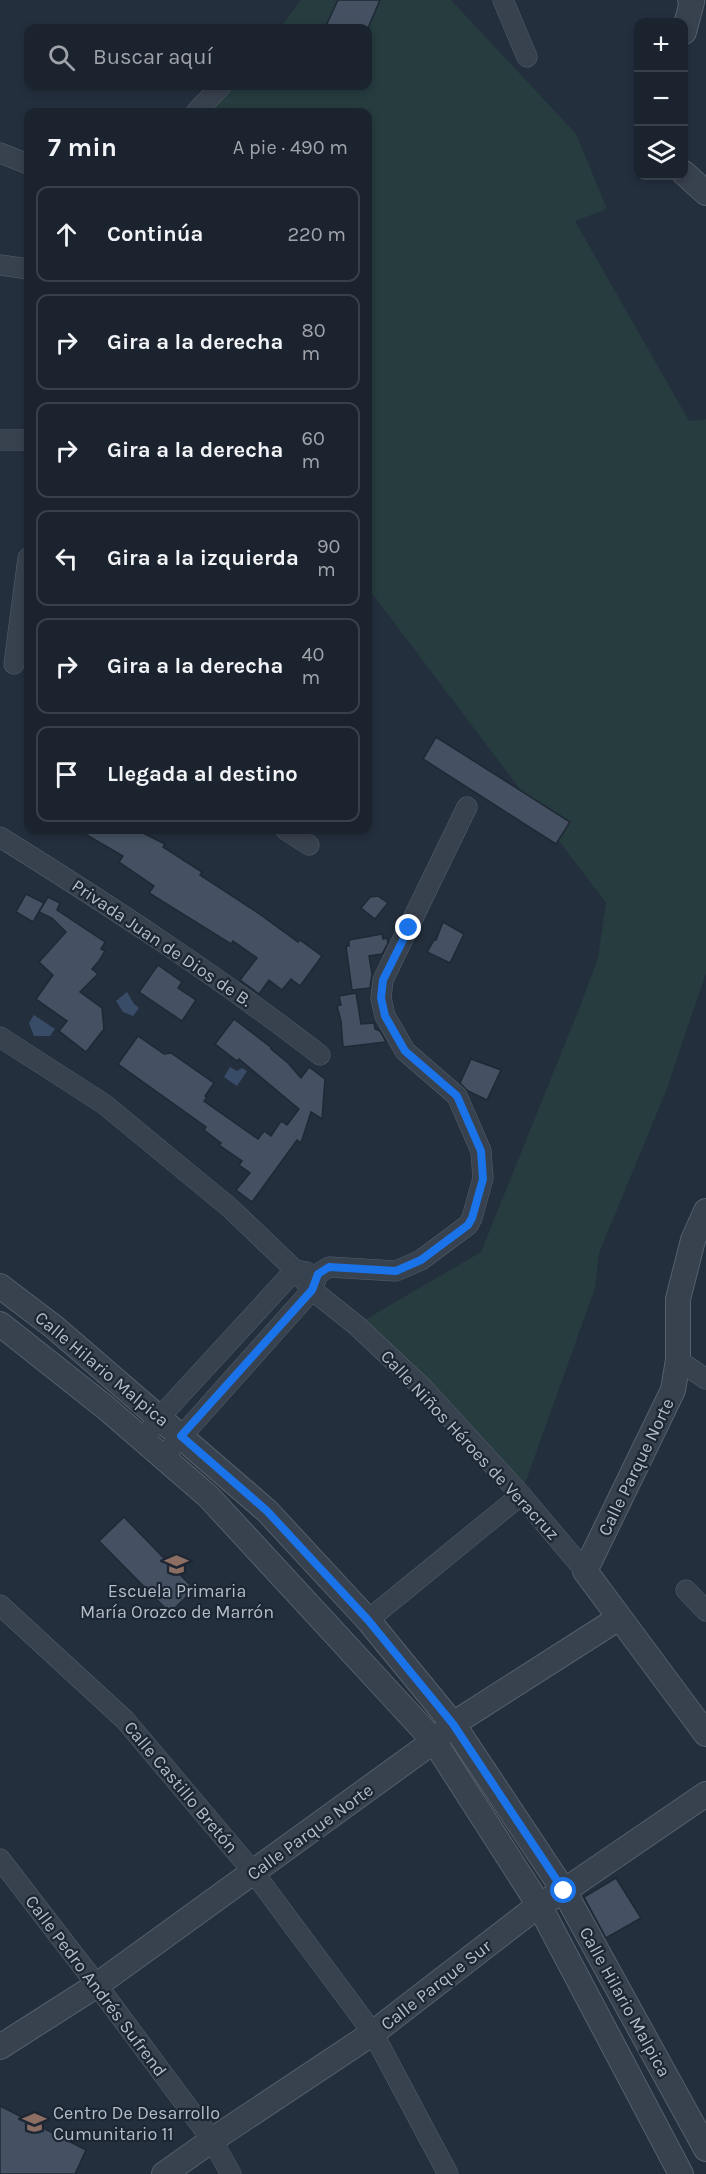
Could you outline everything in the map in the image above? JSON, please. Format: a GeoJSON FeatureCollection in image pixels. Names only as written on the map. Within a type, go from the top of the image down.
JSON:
{"type":"FeatureCollection","features":[{"type":"Feature","properties":{"kind":"street"},"geometry":{"type":"LineString","coordinates":[[503,0],[527,57]]}},
{"type":"Feature","properties":{"kind":"street"},"geometry":{"type":"LineString","coordinates":[[688,23],[696,5]]}},
{"type":"Feature","properties":{"kind":"street"},"geometry":{"type":"LineString","coordinates":[[200,108],[217,90]]}},
{"type":"Feature","properties":{"kind":"street"},"geometry":{"type":"LineString","coordinates":[[0,153],[24,162]]}},
{"type":"Feature","properties":{"kind":"street"},"geometry":{"type":"LineString","coordinates":[[688,177],[706,193]]}},
{"type":"Feature","properties":{"kind":"street"},"geometry":{"type":"LineString","coordinates":[[0,265],[24,268]]}},
{"type":"Feature","properties":{"kind":"street"},"geometry":{"type":"LineString","coordinates":[[0,440],[24,440]]}},
{"type":"Feature","properties":{"kind":"street"},"geometry":{"type":"LineString","coordinates":[[14,664],[24,588]]}},
{"type":"Feature","properties":{"kind":"street"},"geometry":{"type":"LineString","coordinates":[[163,1457],[329,1267],[396,1271],[421,1260],[468,1225],[472,1218],[483,1179],[481,1151],[474,1134],[457,1096],[405,1051],[385,1016],[381,998],[383,980],[467,807]]}},
{"type":"Feature","properties":{"kind":"street"},"geometry":{"type":"LineString","coordinates":[[292,834],[309,846]]}},
{"type":"Feature","properties":{"kind":"street","name":"Privada Juan de Dios de B."},"geometry":{"type":"LineString","coordinates":[[0,837],[104,902],[280,1024],[320,1055]]}},
{"type":"Feature","properties":{"kind":"street"},"geometry":{"type":"LineString","coordinates":[[0,1037],[104,1104],[229,1207],[295,1270],[315,1282]]}},
{"type":"Feature","properties":{"kind":"street","name":"Calle Parque Norte"},"geometry":{"type":"LineString","coordinates":[[585,1571],[673,1390],[678,1360],[678,1299],[706,1211]]}},
{"type":"Feature","properties":{"kind":"street"},"geometry":{"type":"LineString","coordinates":[[143,1440],[159,1418],[295,1270]]}},
{"type":"Feature","properties":{"kind":"street","name":"Calle Niños Héroes de Veracruz"},"geometry":{"type":"LineString","coordinates":[[315,1282],[356,1325],[424,1389],[521,1495],[585,1571],[706,1734]]}},
{"type":"Feature","properties":{"kind":"street","name":"Calle Hilario Malpica"},"geometry":{"type":"LineString","coordinates":[[0,1286],[54,1327],[267,1511],[368,1620],[453,1724],[564,1891],[706,2149]]}},
{"type":"Feature","properties":{"kind":"street","name":"Calle Hilario Malpica"},"geometry":{"type":"LineString","coordinates":[[0,1324],[143,1440],[209,1497],[434,1741],[539,1905],[681,2174]]}},
{"type":"Feature","properties":{"kind":"street"},"geometry":{"type":"LineString","coordinates":[[678,1360],[706,1379]]}},
{"type":"Feature","properties":{"kind":"street"},"geometry":{"type":"LineString","coordinates":[[368,1620],[521,1495]]}},
{"type":"Feature","properties":{"kind":"street"},"geometry":{"type":"LineString","coordinates":[[686,1590],[706,1611]]}},
{"type":"Feature","properties":{"kind":"street","name":"Calle Castillo Bretón"},"geometry":{"type":"LineString","coordinates":[[0,1605],[125,1720],[254,1874],[373,2033],[448,2174]]}},
{"type":"Feature","properties":{"kind":"street","name":"Calle Parque Norte"},"geometry":{"type":"LineString","coordinates":[[0,2047],[97,1985],[254,1874],[434,1741],[453,1724],[619,1618]]}},
{"type":"Feature","properties":{"kind":"street","name":"Calle Parque Sur"},"geometry":{"type":"LineString","coordinates":[[164,2174],[373,2033],[539,1905],[564,1891],[706,1794]]}},
{"type":"Feature","properties":{"kind":"street","name":"Calle Pedro Andrés Sufrend"},"geometry":{"type":"LineString","coordinates":[[0,1859],[212,2140],[231,2174]]}},
{"type":"Feature","properties":{"kind":"green space"},"geometry":{"type":"Polygon","coordinates":[[[301,0],[451,0],[576,134],[607,209],[575,221],[689,421],[706,419],[706,973],[666,1091],[599,1253],[595,1288],[521,1495],[356,1325],[481,1252],[598,958],[606,903],[372,593],[372,108],[207,108],[224,90],[372,90],[372,24],[283,24],[301,0]]]}},
{"type":"Feature","properties":{"kind":"water"},"geometry":{"type":"Polygon","coordinates":[[[127,992],[139,1008],[133,1016],[123,1012],[116,1001],[127,992]]]}},
{"type":"Feature","properties":{"kind":"water"},"geometry":{"type":"Polygon","coordinates":[[[34,1015],[55,1029],[50,1036],[34,1036],[29,1023],[34,1015]]]}},
{"type":"Feature","properties":{"kind":"water"},"geometry":{"type":"Polygon","coordinates":[[[230,1067],[237,1071],[242,1068],[247,1071],[237,1086],[224,1077],[230,1067]]]}},
{"type":"Feature","properties":{"kind":"building"},"geometry":{"type":"Polygon","coordinates":[[[338,0],[380,0],[370,24],[327,24],[338,0]]]}},
{"type":"Feature","properties":{"kind":"building"},"geometry":{"type":"Polygon","coordinates":[[[436,737],[570,822],[556,844],[423,759],[436,737]]]}},
{"type":"Feature","properties":{"kind":"building"},"geometry":{"type":"Polygon","coordinates":[[[85,834],[145,834],[165,844],[163,847],[202,872],[200,875],[322,956],[300,986],[291,979],[282,990],[269,980],[259,994],[240,980],[257,958],[233,941],[231,944],[149,893],[154,886],[119,862],[123,856],[85,834]]]}},
{"type":"Feature","properties":{"kind":"building"},"geometry":{"type":"Polygon","coordinates":[[[26,894],[44,903],[33,922],[16,912],[26,894]]]}},
{"type":"Feature","properties":{"kind":"building"},"geometry":{"type":"Polygon","coordinates":[[[378,896],[388,903],[375,919],[361,908],[370,897],[378,896]]]}},
{"type":"Feature","properties":{"kind":"building"},"geometry":{"type":"Polygon","coordinates":[[[48,897],[60,903],[57,910],[105,942],[101,949],[105,951],[92,969],[98,974],[80,992],[102,1008],[104,1029],[86,1052],[59,1031],[67,1021],[36,999],[53,975],[39,962],[66,932],[52,918],[39,912],[48,897]]]}},
{"type":"Feature","properties":{"kind":"building"},"geometry":{"type":"Polygon","coordinates":[[[443,922],[464,934],[450,963],[427,952],[436,940],[443,922]]]}},
{"type":"Feature","properties":{"kind":"building"},"geometry":{"type":"Polygon","coordinates":[[[382,934],[383,939],[387,938],[388,943],[382,954],[369,956],[372,974],[370,988],[352,990],[346,946],[349,946],[349,940],[382,934]]]}},
{"type":"Feature","properties":{"kind":"building"},"geometry":{"type":"Polygon","coordinates":[[[158,965],[182,982],[178,988],[196,1000],[182,1021],[139,992],[158,965]]]}},
{"type":"Feature","properties":{"kind":"building"},"geometry":{"type":"Polygon","coordinates":[[[356,993],[361,1024],[374,1023],[375,1029],[380,1031],[386,1042],[343,1047],[337,1006],[341,1005],[339,996],[356,993]]]}},
{"type":"Feature","properties":{"kind":"building"},"geometry":{"type":"Polygon","coordinates":[[[234,1019],[272,1048],[301,1078],[309,1067],[325,1079],[322,1119],[311,1112],[301,1143],[297,1140],[252,1202],[236,1190],[250,1173],[239,1165],[242,1161],[219,1145],[221,1143],[204,1130],[206,1127],[118,1064],[138,1036],[164,1054],[171,1053],[214,1083],[204,1101],[258,1139],[264,1131],[271,1136],[281,1121],[287,1125],[299,1109],[239,1059],[237,1061],[215,1044],[234,1019]]]}},
{"type":"Feature","properties":{"kind":"building"},"geometry":{"type":"Polygon","coordinates":[[[471,1059],[501,1070],[487,1100],[468,1091],[460,1083],[471,1059]]]}},
{"type":"Feature","properties":{"kind":"building"},"geometry":{"type":"Polygon","coordinates":[[[124,1517],[194,1589],[170,1613],[99,1541],[124,1517]]]}},
{"type":"Feature","properties":{"kind":"building"},"geometry":{"type":"Polygon","coordinates":[[[616,1878],[641,1918],[606,1938],[584,1897],[616,1878]]]}},
{"type":"Feature","properties":{"kind":"building"},"geometry":{"type":"Polygon","coordinates":[[[0,2106],[86,2150],[75,2174],[0,2174],[0,2106]]]}},
{"type":"Feature","properties":{"kind":"place","name":"Escuela Primaria María Orozco de Marrón"},"geometry":{"type":"Point","coordinates":[177,1565]}},
{"type":"Feature","properties":{"kind":"place","name":"Centro De Desarrollo Cumunitario 11"},"geometry":{"type":"Point","coordinates":[35,2123]}},
{"type":"Feature","properties":{"kind":"route"},"geometry":{"type":"LineString","coordinates":[[409,928],[383,980],[381,998],[385,1016],[405,1051],[457,1096],[481,1151],[483,1179],[472,1218],[468,1225],[421,1260],[396,1271],[375,1271],[341,1266],[329,1267],[318,1274],[312,1290],[181,1436],[267,1511],[368,1620],[453,1724],[564,1891]]}}]}
